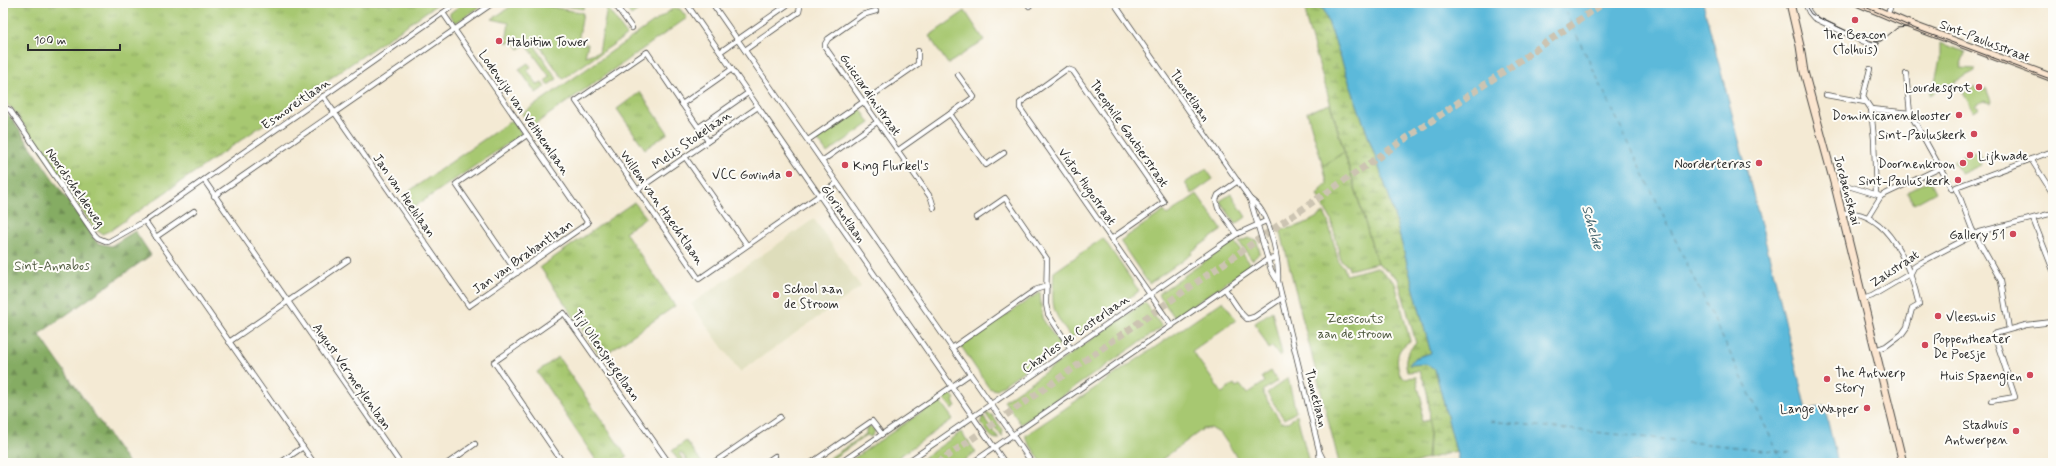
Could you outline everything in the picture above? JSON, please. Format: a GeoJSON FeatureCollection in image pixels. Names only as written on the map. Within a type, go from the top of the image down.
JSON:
{"type":"FeatureCollection","features":[{"type":"Feature","properties":{"kind":"street","name":"Esmoreitlaan"},"geometry":{"type":"LineString","coordinates":[[145,221],[457,3]]}},
{"type":"Feature","properties":{"kind":"street"},"geometry":{"type":"LineString","coordinates":[[214,196],[493,3]]}},
{"type":"Feature","properties":{"kind":"street"},"geometry":{"type":"LineString","coordinates":[[614,3],[632,28]]}},
{"type":"Feature","properties":{"kind":"street","name":"Gloriantlaan"},"geometry":{"type":"LineString","coordinates":[[686,3],[1005,463]]}},
{"type":"Feature","properties":{"kind":"street","name":"Gloriantlaan"},"geometry":{"type":"LineString","coordinates":[[712,3],[1032,463]]}},
{"type":"Feature","properties":{"kind":"street"},"geometry":{"type":"LineString","coordinates":[[720,52],[790,3]]}},
{"type":"Feature","properties":{"kind":"street"},"geometry":{"type":"LineString","coordinates":[[745,50],[799,12],[800,7],[797,3]]}},
{"type":"Feature","properties":{"kind":"street","name":"Thonetlaan"},"geometry":{"type":"LineString","coordinates":[[1114,3],[1250,198],[1259,206],[1266,221],[1276,258],[1278,281],[1319,450],[1320,463]]}},
{"type":"Feature","properties":{"kind":"street"},"geometry":{"type":"LineString","coordinates":[[1805,3],[1808,12],[1814,18],[1862,41],[1876,45]]}},
{"type":"Feature","properties":{"kind":"street","name":"Sint-Paulusstraat"},"geometry":{"type":"LineString","coordinates":[[1859,3],[1887,16],[2053,78]]}},
{"type":"Feature","properties":{"kind":"street"},"geometry":{"type":"LineString","coordinates":[[1887,16],[1892,3]]}},
{"type":"Feature","properties":{"kind":"street","name":"Jordaenskaai"},"geometry":{"type":"LineString","coordinates":[[1790,5],[1800,46],[1804,72],[1842,213],[1903,463]]}},
{"type":"Feature","properties":{"kind":"street","name":"Guicciardinistraat"},"geometry":{"type":"LineString","coordinates":[[876,11],[862,15],[828,39],[825,44],[877,122],[931,198],[934,208]]}},
{"type":"Feature","properties":{"kind":"street","name":"Lodewijk van Velthemlaan"},"geometry":{"type":"LineString","coordinates":[[442,13],[588,223]]}},
{"type":"Feature","properties":{"kind":"street"},"geometry":{"type":"LineString","coordinates":[[808,140],[918,64],[918,51]]}},
{"type":"Feature","properties":{"kind":"street","name":"Willem van Haechtlaan"},"geometry":{"type":"LineString","coordinates":[[682,104],[647,52],[576,101],[699,279],[837,183]]}},
{"type":"Feature","properties":{"kind":"street"},"geometry":{"type":"LineString","coordinates":[[708,141],[682,104],[732,69]]}},
{"type":"Feature","properties":{"kind":"street","name":"Theophile Gautierstraat"},"geometry":{"type":"LineString","coordinates":[[1064,71],[1069,69],[1074,71],[1164,202],[1111,239]]}},
{"type":"Feature","properties":{"kind":"street"},"geometry":{"type":"LineString","coordinates":[[1868,217],[1879,195],[1871,109],[1865,102],[1864,97],[1870,69]]}},
{"type":"Feature","properties":{"kind":"street","name":"Victor Hugostraat"},"geometry":{"type":"LineString","coordinates":[[1064,71],[1020,103],[1020,108],[1172,326]]}},
{"type":"Feature","properties":{"kind":"street"},"geometry":{"type":"LineString","coordinates":[[1906,74],[1910,113],[1940,168],[1954,188],[1975,235],[2001,281],[2009,329]]}},
{"type":"Feature","properties":{"kind":"street"},"geometry":{"type":"LineString","coordinates":[[897,151],[974,97],[958,75]]}},
{"type":"Feature","properties":{"kind":"street"},"geometry":{"type":"LineString","coordinates":[[699,127],[748,93]]}},
{"type":"Feature","properties":{"kind":"street"},"geometry":{"type":"LineString","coordinates":[[1826,95],[1865,102]]}},
{"type":"Feature","properties":{"kind":"street","name":"Jan van Heelulaan"},"geometry":{"type":"LineString","coordinates":[[323,96],[469,306]]}},
{"type":"Feature","properties":{"kind":"street","name":"Noordscheldeweg"},"geometry":{"type":"LineString","coordinates":[[3,107],[10,110],[98,238],[104,241],[113,240],[135,225],[145,221]]}},
{"type":"Feature","properties":{"kind":"street","name":"Melis Stokelaan"},"geometry":{"type":"LineString","coordinates":[[638,190],[758,107]]}},
{"type":"Feature","properties":{"kind":"street"},"geometry":{"type":"LineString","coordinates":[[1871,109],[1910,113]]}},
{"type":"Feature","properties":{"kind":"street"},"geometry":{"type":"LineString","coordinates":[[950,114],[986,165],[1004,153]]}},
{"type":"Feature","properties":{"kind":"street"},"geometry":{"type":"LineString","coordinates":[[822,161],[877,122]]}},
{"type":"Feature","properties":{"kind":"street"},"geometry":{"type":"LineString","coordinates":[[517,273],[456,184],[527,135]]}},
{"type":"Feature","properties":{"kind":"street"},"geometry":{"type":"LineString","coordinates":[[1954,188],[2053,151]]}},
{"type":"Feature","properties":{"kind":"street"},"geometry":{"type":"LineString","coordinates":[[685,157],[747,246]]}},
{"type":"Feature","properties":{"kind":"street"},"geometry":{"type":"LineString","coordinates":[[2031,159],[2053,194]]}},
{"type":"Feature","properties":{"kind":"street"},"geometry":{"type":"LineString","coordinates":[[1835,186],[1845,185],[1879,195],[1940,168]]}},
{"type":"Feature","properties":{"kind":"street","name":"August Vermeylenlaan"},"geometry":{"type":"LineString","coordinates":[[204,180],[400,463]]}},
{"type":"Feature","properties":{"kind":"street"},"geometry":{"type":"LineString","coordinates":[[1237,234],[1218,208],[1216,200],[1218,196],[1238,181]]}},
{"type":"Feature","properties":{"kind":"street"},"geometry":{"type":"LineString","coordinates":[[976,218],[1005,198],[1047,259],[1046,304],[1048,314],[1071,349]]}},
{"type":"Feature","properties":{"kind":"street","name":"Thonetlaan"},"geometry":{"type":"LineString","coordinates":[[1250,198],[1271,270],[1278,281]]}},
{"type":"Feature","properties":{"kind":"street"},"geometry":{"type":"LineString","coordinates":[[156,237],[194,211]]}},
{"type":"Feature","properties":{"kind":"street"},"geometry":{"type":"LineString","coordinates":[[1842,213],[1854,212],[1868,217],[1893,241],[1911,273],[1920,305],[1912,309],[1907,327],[1895,340],[1876,350]]}},
{"type":"Feature","properties":{"kind":"street","name":"Zakstraat"},"geometry":{"type":"LineString","coordinates":[[1863,298],[1872,296],[1911,273],[1914,267],[1975,235],[2053,213]]}},
{"type":"Feature","properties":{"kind":"street"},"geometry":{"type":"LineString","coordinates":[[2033,219],[2053,270]]}},
{"type":"Feature","properties":{"kind":"street"},"geometry":{"type":"LineString","coordinates":[[145,221],[314,463]]}},
{"type":"Feature","properties":{"kind":"street"},"geometry":{"type":"LineString","coordinates":[[1258,224],[1266,221]]}},
{"type":"Feature","properties":{"kind":"street","name":"Jan van Brabantlaan"},"geometry":{"type":"LineString","coordinates":[[469,306],[588,223]]}},
{"type":"Feature","properties":{"kind":"street","name":"Charles de Costerlaan"},"geometry":{"type":"LineString","coordinates":[[906,463],[1237,234],[1258,224]]}},
{"type":"Feature","properties":{"kind":"street"},"geometry":{"type":"LineString","coordinates":[[972,463],[1268,260],[1276,258]]}},
{"type":"Feature","properties":{"kind":"street"},"geometry":{"type":"LineString","coordinates":[[230,342],[348,260]]}},
{"type":"Feature","properties":{"kind":"street"},"geometry":{"type":"LineString","coordinates":[[952,348],[1035,290],[1047,286]]}},
{"type":"Feature","properties":{"kind":"street"},"geometry":{"type":"LineString","coordinates":[[1225,289],[1242,314],[1248,318],[1254,317],[1282,298]]}},
{"type":"Feature","properties":{"kind":"street","name":"Tijl Uilenspiegellaan"},"geometry":{"type":"LineString","coordinates":[[563,463],[494,362],[564,313],[669,463]]}},
{"type":"Feature","properties":{"kind":"street"},"geometry":{"type":"LineString","coordinates":[[1991,401],[2015,397],[1994,334],[2009,329],[2053,322]]}},
{"type":"Feature","properties":{"kind":"street"},"geometry":{"type":"LineString","coordinates":[[840,463],[970,374]]}},
{"type":"Feature","properties":{"kind":"street"},"geometry":{"type":"LineString","coordinates":[[713,463],[780,418]]}},
{"type":"Feature","properties":{"kind":"street"},"geometry":{"type":"LineString","coordinates":[[811,463],[872,421],[882,434]]}},
{"type":"Feature","properties":{"kind":"street"},"geometry":{"type":"LineString","coordinates":[[448,463],[475,444]]}},
{"type":"Feature","properties":{"kind":"street"},"geometry":{"type":"LineString","coordinates":[[280,463],[303,447]]}},
{"type":"Feature","properties":{"kind":"street","name":"Thonetlaan"},"geometry":{"type":"LineString","coordinates":[[1319,450],[1325,463]]}},
{"type":"Feature","properties":{"kind":"street"},"geometry":{"type":"LineString","coordinates":[[765,463],[775,456]]}},
{"type":"Feature","properties":{"kind":"shaded area","name":"School aan de Stroom"},"geometry":{"type":"Polygon","coordinates":[[[814,219],[861,287],[740,372],[691,304],[814,219]]]}},
{"type":"Feature","properties":{"kind":"green space"},"geometry":{"type":"Polygon","coordinates":[[[3,3],[439,3],[111,230],[102,234],[94,228],[13,109],[6,104],[3,99],[3,3]]]}},
{"type":"Feature","properties":{"kind":"green space"},"geometry":{"type":"Polygon","coordinates":[[[463,3],[486,3],[455,23],[450,16],[450,13],[463,3]]]}},
{"type":"Feature","properties":{"kind":"green space"},"geometry":{"type":"Polygon","coordinates":[[[516,3],[531,3],[583,13],[578,42],[588,44],[585,56],[599,52],[607,8],[627,35],[563,79],[534,38],[519,49],[515,43],[506,42],[509,23],[492,19],[516,3]]]}},
{"type":"Feature","properties":{"kind":"green space"},"geometry":{"type":"Polygon","coordinates":[[[549,3],[582,3],[584,5],[583,9],[549,3]]]}},
{"type":"Feature","properties":{"kind":"green space"},"geometry":{"type":"Polygon","coordinates":[[[623,3],[648,3],[631,15],[623,3]]]}},
{"type":"Feature","properties":{"kind":"green space"},"geometry":{"type":"Polygon","coordinates":[[[1306,3],[1312,3],[1324,10],[1389,196],[1431,353],[1414,358],[1409,365],[1426,364],[1435,369],[1456,451],[1428,459],[1430,414],[1427,392],[1419,371],[1407,372],[1406,367],[1407,356],[1416,343],[1398,279],[1377,263],[1306,20],[1306,3]]]}},
{"type":"Feature","properties":{"kind":"green space"},"geometry":{"type":"Polygon","coordinates":[[[674,8],[680,9],[687,18],[531,127],[522,114],[674,8]]]}},
{"type":"Feature","properties":{"kind":"green space"},"geometry":{"type":"Polygon","coordinates":[[[965,11],[984,40],[948,64],[929,36],[965,11]]]}},
{"type":"Feature","properties":{"kind":"green space"},"geometry":{"type":"Polygon","coordinates":[[[533,43],[557,79],[548,85],[545,81],[550,77],[528,47],[533,43]]]}},
{"type":"Feature","properties":{"kind":"green space"},"geometry":{"type":"Polygon","coordinates":[[[1940,43],[1965,52],[1960,68],[1975,69],[1975,71],[1930,95],[1931,89],[1933,90],[1940,59],[1940,43]]]}},
{"type":"Feature","properties":{"kind":"green space"},"geometry":{"type":"Polygon","coordinates":[[[528,63],[531,67],[527,70],[538,85],[542,83],[545,87],[536,93],[519,69],[528,63]]]}},
{"type":"Feature","properties":{"kind":"green space"},"geometry":{"type":"Polygon","coordinates":[[[1975,86],[1976,89],[1982,91],[1986,88],[1991,101],[1990,103],[1983,101],[1975,106],[1980,108],[1974,112],[1963,93],[1975,86]]]}},
{"type":"Feature","properties":{"kind":"green space"},"geometry":{"type":"Polygon","coordinates":[[[640,92],[668,133],[645,149],[617,109],[640,92]]]}},
{"type":"Feature","properties":{"kind":"green space"},"geometry":{"type":"Polygon","coordinates":[[[1330,104],[1344,152],[1323,166],[1307,112],[1330,104]]]}},
{"type":"Feature","properties":{"kind":"green space"},"geometry":{"type":"Polygon","coordinates":[[[860,108],[870,123],[827,153],[817,139],[860,108]]]}},
{"type":"Feature","properties":{"kind":"green space","name":"Sint-Annabos"},"geometry":{"type":"Polygon","coordinates":[[[3,112],[9,115],[97,243],[111,246],[135,231],[151,255],[39,334],[128,463],[3,463],[3,112]]]}},
{"type":"Feature","properties":{"kind":"green space"},"geometry":{"type":"Polygon","coordinates":[[[512,120],[522,134],[411,209],[402,196],[512,120]]]}},
{"type":"Feature","properties":{"kind":"green space"},"geometry":{"type":"Polygon","coordinates":[[[1971,151],[1975,154],[1978,152],[1983,159],[1979,161],[1981,165],[1961,174],[1953,161],[1971,151]]]}},
{"type":"Feature","properties":{"kind":"green space"},"geometry":{"type":"Polygon","coordinates":[[[1344,152],[1377,263],[1349,270],[1348,265],[1341,261],[1331,219],[1317,195],[1327,183],[1323,166],[1344,152]]]}},
{"type":"Feature","properties":{"kind":"green space"},"geometry":{"type":"Polygon","coordinates":[[[1206,169],[1213,179],[1192,194],[1185,183],[1206,169]]]}},
{"type":"Feature","properties":{"kind":"green space"},"geometry":{"type":"Polygon","coordinates":[[[1930,180],[1936,192],[1914,204],[1907,192],[1930,180]]]}},
{"type":"Feature","properties":{"kind":"green space"},"geometry":{"type":"Polygon","coordinates":[[[1197,194],[1222,230],[1191,252],[1192,254],[1149,284],[1120,241],[1164,211],[1167,215],[1197,194]]]}},
{"type":"Feature","properties":{"kind":"green space"},"geometry":{"type":"Polygon","coordinates":[[[1231,194],[1246,217],[1236,224],[1220,201],[1231,194]]]}},
{"type":"Feature","properties":{"kind":"green space"},"geometry":{"type":"Polygon","coordinates":[[[634,202],[646,217],[625,232],[675,306],[601,357],[540,267],[634,202]]]}},
{"type":"Feature","properties":{"kind":"green space","name":"Zeescouts aan de stroom"},"geometry":{"type":"Polygon","coordinates":[[[1324,213],[1328,221],[1339,263],[1344,267],[1346,275],[1377,267],[1395,283],[1410,341],[1405,344],[1399,352],[1397,360],[1400,375],[1404,378],[1416,377],[1422,402],[1421,422],[1430,420],[1427,459],[1414,463],[1339,463],[1280,229],[1303,224],[1324,213]]]}},
{"type":"Feature","properties":{"kind":"green space"},"geometry":{"type":"Polygon","coordinates":[[[1103,238],[1139,291],[1071,338],[1059,320],[1054,307],[1054,272],[1103,238]]]}},
{"type":"Feature","properties":{"kind":"green space"},"geometry":{"type":"Polygon","coordinates":[[[1248,238],[1257,241],[1260,253],[1252,260],[1239,242],[1248,238]]]}},
{"type":"Feature","properties":{"kind":"green space"},"geometry":{"type":"Polygon","coordinates":[[[1234,241],[1251,265],[1175,318],[1158,294],[1234,241]]]}},
{"type":"Feature","properties":{"kind":"green space"},"geometry":{"type":"Polygon","coordinates":[[[1040,292],[1042,318],[1060,345],[996,390],[989,388],[961,346],[1040,292]]]}},
{"type":"Feature","properties":{"kind":"green space"},"geometry":{"type":"Polygon","coordinates":[[[1223,301],[1236,320],[1192,351],[1222,393],[1234,384],[1236,387],[1240,385],[1247,394],[1265,382],[1262,377],[1271,371],[1277,381],[1264,390],[1263,394],[1281,422],[1288,422],[1297,415],[1309,463],[1241,463],[1221,434],[1211,428],[1203,429],[1157,463],[1042,463],[1026,439],[1026,435],[1223,301]]]}},
{"type":"Feature","properties":{"kind":"green space"},"geometry":{"type":"Polygon","coordinates":[[[1145,302],[1162,327],[1021,424],[1004,401],[1145,302]]]}},
{"type":"Feature","properties":{"kind":"green space"},"geometry":{"type":"Polygon","coordinates":[[[1272,311],[1282,354],[1279,356],[1272,346],[1269,349],[1255,323],[1272,311]]]}},
{"type":"Feature","properties":{"kind":"green space"},"geometry":{"type":"Polygon","coordinates":[[[558,357],[627,457],[618,463],[598,463],[537,372],[558,357]]]}},
{"type":"Feature","properties":{"kind":"green space"},"geometry":{"type":"Polygon","coordinates":[[[1288,378],[1296,412],[1284,419],[1267,393],[1288,378]]]}},
{"type":"Feature","properties":{"kind":"green space"},"geometry":{"type":"Polygon","coordinates":[[[947,394],[951,394],[955,399],[953,401],[956,406],[952,409],[943,397],[947,394]]]}},
{"type":"Feature","properties":{"kind":"green space"},"geometry":{"type":"Polygon","coordinates":[[[939,400],[953,419],[890,463],[847,463],[939,400]]]}},
{"type":"Feature","properties":{"kind":"green space"},"geometry":{"type":"Polygon","coordinates":[[[985,413],[992,415],[1003,430],[1002,437],[985,413]]]}},
{"type":"Feature","properties":{"kind":"green space"},"geometry":{"type":"Polygon","coordinates":[[[982,415],[999,439],[993,438],[981,423],[982,415]]]}},
{"type":"Feature","properties":{"kind":"green space"},"geometry":{"type":"Polygon","coordinates":[[[871,427],[875,431],[871,437],[867,435],[826,463],[822,463],[866,434],[866,429],[871,427]]]}},
{"type":"Feature","properties":{"kind":"green space"},"geometry":{"type":"Polygon","coordinates":[[[961,432],[976,452],[960,463],[919,463],[919,461],[961,432]]]}},
{"type":"Feature","properties":{"kind":"green space"},"geometry":{"type":"Polygon","coordinates":[[[686,441],[702,463],[689,463],[681,452],[679,454],[685,463],[680,463],[672,451],[686,441]]]}},
{"type":"Feature","properties":{"kind":"water","name":"Schelde"},"geometry":{"type":"Polygon","coordinates":[[[1312,3],[1703,3],[1775,278],[1806,410],[1824,406],[1838,463],[1459,463],[1435,369],[1426,364],[1409,365],[1414,358],[1431,353],[1389,196],[1324,10],[1312,3]]]}},
{"type":"Feature","properties":{"kind":"ferry route"},"geometry":{"type":"LineString","coordinates":[[1561,3],[1783,463]]}},
{"type":"Feature","properties":{"kind":"ferry route"},"geometry":{"type":"LineString","coordinates":[[1490,421],[1793,453]]}},
{"type":"Feature","properties":{"kind":"tunnel"},"geometry":{"type":"LineString","coordinates":[[937,463],[1282,223],[1604,3]]}},
{"type":"Feature","properties":{"kind":"tram line"},"geometry":{"type":"LineString","coordinates":[[1804,3],[1811,14],[1870,42],[1881,41],[1897,28],[1908,27]]}},
{"type":"Feature","properties":{"kind":"tram line"},"geometry":{"type":"LineString","coordinates":[[1856,3],[1916,29],[2053,80]]}},
{"type":"Feature","properties":{"kind":"place","name":"The Beacon (Tolhuis)"},"geometry":{"type":"Point","coordinates":[1855,20]}},
{"type":"Feature","properties":{"kind":"place","name":"Habitim Tower"},"geometry":{"type":"Point","coordinates":[499,41]}},
{"type":"Feature","properties":{"kind":"place","name":"Lourdesgrot"},"geometry":{"type":"Point","coordinates":[1979,87]}},
{"type":"Feature","properties":{"kind":"place","name":"Dominicanenklooster"},"geometry":{"type":"Point","coordinates":[1959,115]}},
{"type":"Feature","properties":{"kind":"place","name":"Sint-Pauluskerk"},"geometry":{"type":"Point","coordinates":[1974,134]}},
{"type":"Feature","properties":{"kind":"place","name":"Lijkwade"},"geometry":{"type":"Point","coordinates":[1970,155]}},
{"type":"Feature","properties":{"kind":"place","name":"Noorderterras"},"geometry":{"type":"Point","coordinates":[1759,163]}},
{"type":"Feature","properties":{"kind":"place","name":"Doornenkroon"},"geometry":{"type":"Point","coordinates":[1963,163]}},
{"type":"Feature","properties":{"kind":"place","name":"King Flurkel's"},"geometry":{"type":"Point","coordinates":[845,165]}},
{"type":"Feature","properties":{"kind":"place","name":"VCC Govinda"},"geometry":{"type":"Point","coordinates":[789,174]}},
{"type":"Feature","properties":{"kind":"place","name":"Sint-Paulus kerk"},"geometry":{"type":"Point","coordinates":[1958,180]}},
{"type":"Feature","properties":{"kind":"place","name":"Gallery 51"},"geometry":{"type":"Point","coordinates":[2013,234]}},
{"type":"Feature","properties":{"kind":"place","name":"School aan de Stroom"},"geometry":{"type":"Point","coordinates":[776,295]}},
{"type":"Feature","properties":{"kind":"place","name":"Vleeshuis"},"geometry":{"type":"Point","coordinates":[1938,316]}},
{"type":"Feature","properties":{"kind":"place","name":"Poppentheater De Poesje"},"geometry":{"type":"Point","coordinates":[1925,345]}},
{"type":"Feature","properties":{"kind":"place","name":"Huis Spaengien"},"geometry":{"type":"Point","coordinates":[2030,375]}},
{"type":"Feature","properties":{"kind":"place","name":"The Antwerp Story"},"geometry":{"type":"Point","coordinates":[1827,379]}},
{"type":"Feature","properties":{"kind":"place","name":"Lange Wapper"},"geometry":{"type":"Point","coordinates":[1867,408]}},
{"type":"Feature","properties":{"kind":"place","name":"Stadhuis Antwerpen"},"geometry":{"type":"Point","coordinates":[2016,431]}}]}
